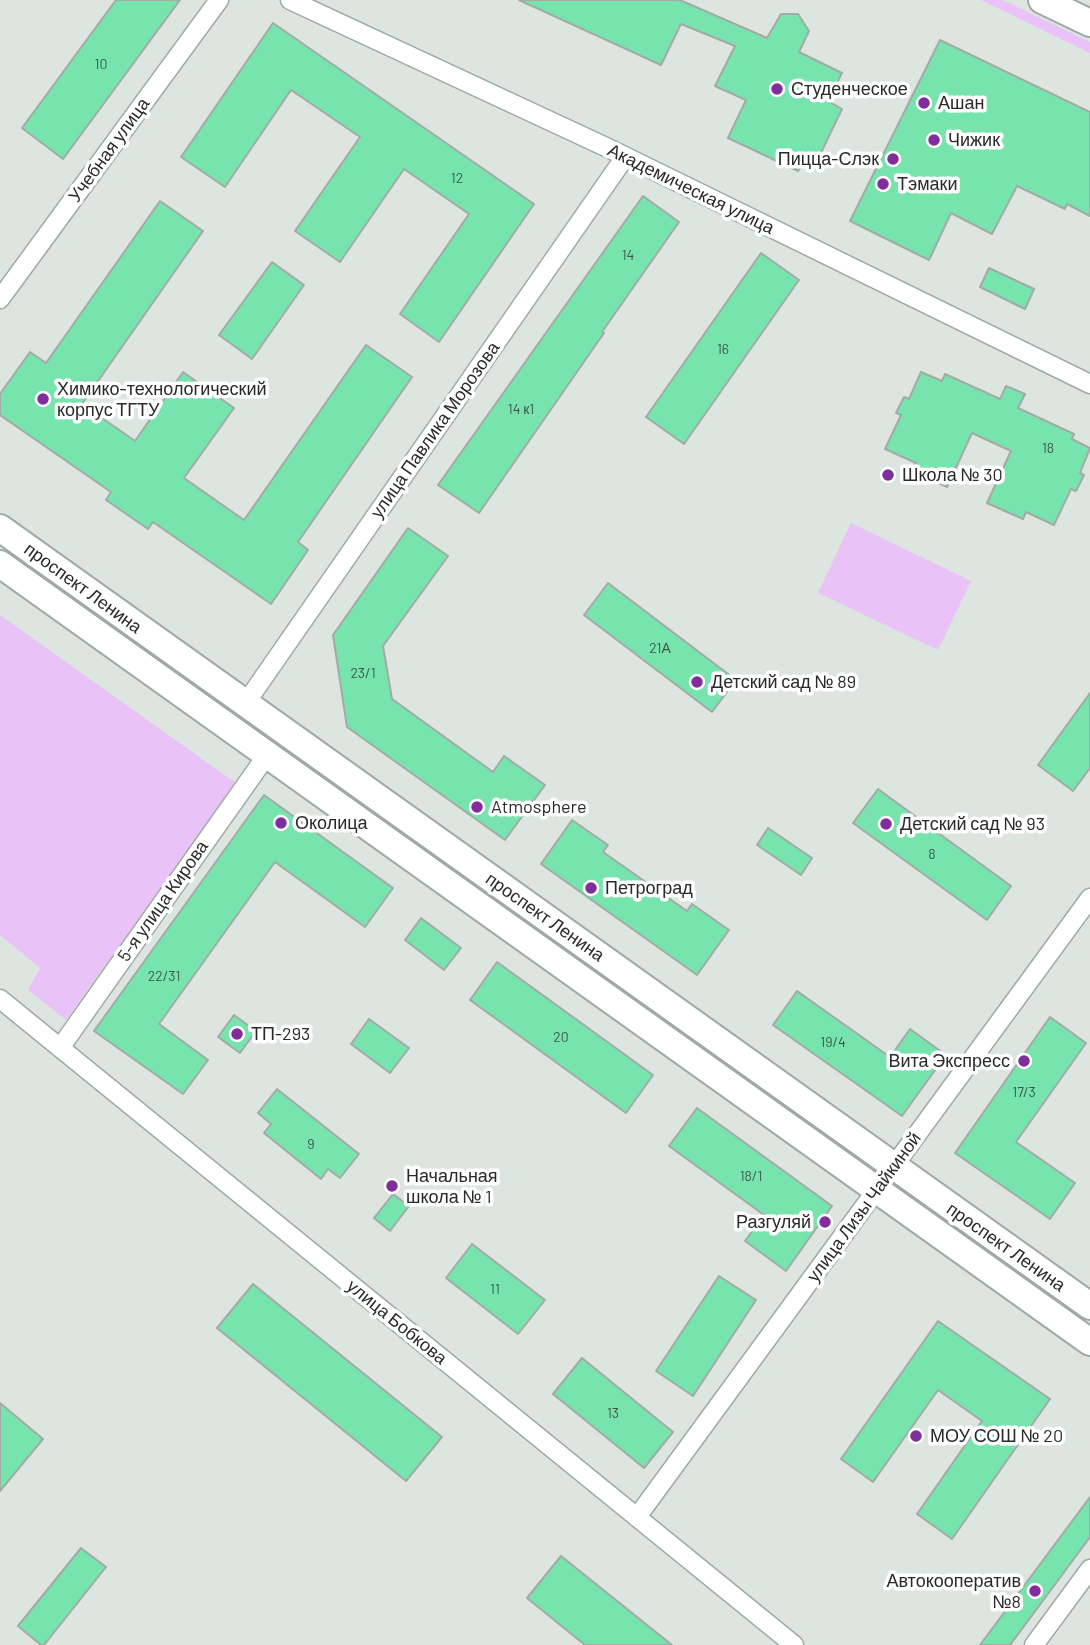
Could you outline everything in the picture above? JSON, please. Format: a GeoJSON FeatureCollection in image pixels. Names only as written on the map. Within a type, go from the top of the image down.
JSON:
{"type":"FeatureCollection","features":[{"type":"Feature","properties":{"kind":"main road"},"geometry":{"type":"LineString","coordinates":[[1042,0],[1090,23]]}},
{"type":"Feature","properties":{"kind":"main road","name":"проспект Ленина"},"geometry":{"type":"LineString","coordinates":[[0,528],[1090,1306]]}},
{"type":"Feature","properties":{"kind":"main road","name":"проспект Ленина"},"geometry":{"type":"LineString","coordinates":[[0,564],[1090,1342]]}},
{"type":"Feature","properties":{"kind":"main road"},"geometry":{"type":"LineString","coordinates":[[214,717],[232,716],[245,704]]}},
{"type":"Feature","properties":{"kind":"main road"},"geometry":{"type":"LineString","coordinates":[[267,755],[281,744],[304,745]]}},
{"type":"Feature","properties":{"kind":"street","name":"Учебная улица"},"geometry":{"type":"LineString","coordinates":[[0,299],[219,0]]}},
{"type":"Feature","properties":{"kind":"street","name":"Академическая улица"},"geometry":{"type":"LineString","coordinates":[[290,0],[625,157],[1090,384]]}},
{"type":"Feature","properties":{"kind":"street","name":"улица Павлика Морозова"},"geometry":{"type":"LineString","coordinates":[[245,704],[625,157]]}},
{"type":"Feature","properties":{"kind":"street","name":"5-я улица Кирова"},"geometry":{"type":"LineString","coordinates":[[60,1048],[267,755]]}},
{"type":"Feature","properties":{"kind":"street","name":"улица Лизы Чайкиной"},"geometry":{"type":"LineString","coordinates":[[637,1517],[1090,898]]}},
{"type":"Feature","properties":{"kind":"street","name":"улица Бобкова"},"geometry":{"type":"LineString","coordinates":[[0,999],[794,1645]]}},
{"type":"Feature","properties":{"kind":"street"},"geometry":{"type":"LineString","coordinates":[[1034,1645],[1090,1569]]}},
{"type":"Feature","properties":{"kind":"shaded area"},"geometry":{"type":"Polygon","coordinates":[[[981,0],[1003,0],[1090,42],[1090,53],[981,0]]]}},
{"type":"Feature","properties":{"kind":"shaded area"},"geometry":{"type":"Polygon","coordinates":[[[851,523],[971,581],[938,650],[818,593],[851,523]]]}},
{"type":"Feature","properties":{"kind":"shaded area"},"geometry":{"type":"Polygon","coordinates":[[[0,615],[236,783],[66,1020],[28,990],[40,968],[0,935],[0,615]]]}},
{"type":"Feature","properties":{"kind":"building"},"geometry":{"type":"Polygon","coordinates":[[[116,0],[180,0],[63,159],[22,128],[116,0]]]}},
{"type":"Feature","properties":{"kind":"building"},"geometry":{"type":"Polygon","coordinates":[[[519,0],[680,0],[767,38],[781,14],[798,14],[809,31],[799,52],[842,73],[828,101],[842,109],[817,161],[807,156],[798,171],[728,138],[746,100],[715,86],[735,46],[681,24],[661,65],[519,0]]]}},
{"type":"Feature","properties":{"kind":"building"},"geometry":{"type":"Polygon","coordinates":[[[273,23],[534,204],[439,342],[400,314],[469,214],[404,169],[340,262],[295,231],[360,137],[291,90],[225,187],[181,157],[273,23]]]}},
{"type":"Feature","properties":{"kind":"building"},"geometry":{"type":"Polygon","coordinates":[[[940,40],[1090,112],[1090,216],[1067,204],[1065,209],[1017,186],[992,234],[951,213],[929,260],[850,221],[940,40]]]}},
{"type":"Feature","properties":{"kind":"building"},"geometry":{"type":"Polygon","coordinates":[[[643,196],[679,222],[479,513],[438,485],[643,196]]]}},
{"type":"Feature","properties":{"kind":"building","name":"Химико-технологический корпус ТГТУ"},"geometry":{"type":"Polygon","coordinates":[[[160,201],[203,231],[82,404],[135,441],[183,372],[234,408],[184,478],[244,520],[366,345],[412,377],[298,542],[308,550],[271,604],[153,522],[148,529],[106,500],[111,492],[0,415],[0,394],[30,352],[46,363],[160,201]]]}},
{"type":"Feature","properties":{"kind":"building"},"geometry":{"type":"Polygon","coordinates":[[[761,253],[799,280],[684,444],[646,417],[761,253]]]}},
{"type":"Feature","properties":{"kind":"building"},"geometry":{"type":"Polygon","coordinates":[[[272,262],[304,285],[252,359],[219,335],[272,262]]]}},
{"type":"Feature","properties":{"kind":"building"},"geometry":{"type":"Polygon","coordinates":[[[989,268],[1034,289],[1025,309],[980,287],[989,268]]]}},
{"type":"Feature","properties":{"kind":"building"},"geometry":{"type":"Polygon","coordinates":[[[921,372],[942,381],[945,374],[1000,399],[1006,386],[1025,394],[1018,408],[1074,434],[1072,439],[1090,448],[1080,473],[1084,475],[1076,491],[1071,489],[1054,525],[1026,512],[1023,519],[987,503],[1011,451],[972,433],[947,487],[913,471],[916,463],[885,449],[901,415],[896,413],[904,397],[909,399],[921,372]]]}},
{"type":"Feature","properties":{"kind":"building"},"geometry":{"type":"Polygon","coordinates":[[[408,528],[448,556],[383,646],[392,699],[493,772],[504,756],[545,785],[505,840],[347,727],[333,635],[408,528]]]}},
{"type":"Feature","properties":{"kind":"building"},"geometry":{"type":"Polygon","coordinates":[[[608,583],[736,680],[712,712],[584,615],[608,583]]]}},
{"type":"Feature","properties":{"kind":"building"},"geometry":{"type":"Polygon","coordinates":[[[1090,693],[1090,768],[1073,791],[1038,765],[1090,693]]]}},
{"type":"Feature","properties":{"kind":"building"},"geometry":{"type":"Polygon","coordinates":[[[878,789],[1011,886],[987,920],[853,823],[878,789]]]}},
{"type":"Feature","properties":{"kind":"building"},"geometry":{"type":"Polygon","coordinates":[[[264,795],[393,888],[365,927],[275,862],[159,1024],[208,1060],[183,1094],[94,1031],[264,795]]]}},
{"type":"Feature","properties":{"kind":"building"},"geometry":{"type":"Polygon","coordinates":[[[572,820],[608,845],[603,852],[687,911],[692,904],[729,930],[697,975],[541,864],[572,820]]]}},
{"type":"Feature","properties":{"kind":"building"},"geometry":{"type":"Polygon","coordinates":[[[768,828],[812,858],[801,875],[757,845],[768,828]]]}},
{"type":"Feature","properties":{"kind":"building"},"geometry":{"type":"Polygon","coordinates":[[[421,918],[461,948],[444,970],[405,940],[421,918]]]}},
{"type":"Feature","properties":{"kind":"building"},"geometry":{"type":"Polygon","coordinates":[[[497,962],[653,1075],[626,1113],[470,1000],[497,962]]]}},
{"type":"Feature","properties":{"kind":"building"},"geometry":{"type":"Polygon","coordinates":[[[797,991],[890,1057],[910,1029],[946,1055],[902,1116],[773,1025],[797,991]]]}},
{"type":"Feature","properties":{"kind":"building","name":"ТП-293"},"geometry":{"type":"Polygon","coordinates":[[[234,1015],[256,1031],[240,1053],[218,1037],[234,1015]]]}},
{"type":"Feature","properties":{"kind":"building"},"geometry":{"type":"Polygon","coordinates":[[[1050,1017],[1086,1043],[1016,1142],[1075,1183],[1050,1219],[955,1153],[1050,1017]]]}},
{"type":"Feature","properties":{"kind":"building"},"geometry":{"type":"Polygon","coordinates":[[[369,1019],[409,1048],[390,1073],[351,1044],[369,1019]]]}},
{"type":"Feature","properties":{"kind":"building"},"geometry":{"type":"Polygon","coordinates":[[[277,1089],[359,1154],[340,1178],[328,1169],[321,1179],[264,1133],[271,1124],[258,1113],[277,1089]]]}},
{"type":"Feature","properties":{"kind":"building"},"geometry":{"type":"Polygon","coordinates":[[[697,1108],[832,1206],[786,1271],[745,1241],[764,1215],[669,1146],[697,1108]]]}},
{"type":"Feature","properties":{"kind":"building"},"geometry":{"type":"Polygon","coordinates":[[[393,1194],[409,1206],[390,1231],[374,1218],[393,1194]]]}},
{"type":"Feature","properties":{"kind":"building"},"geometry":{"type":"Polygon","coordinates":[[[472,1244],[545,1300],[518,1334],[446,1278],[472,1244]]]}},
{"type":"Feature","properties":{"kind":"building"},"geometry":{"type":"Polygon","coordinates":[[[719,1276],[756,1300],[693,1396],[656,1371],[719,1276]]]}},
{"type":"Feature","properties":{"kind":"building"},"geometry":{"type":"Polygon","coordinates":[[[253,1284],[442,1437],[406,1481],[217,1328],[253,1284]]]}},
{"type":"Feature","properties":{"kind":"building"},"geometry":{"type":"Polygon","coordinates":[[[938,1321],[1050,1399],[952,1539],[917,1514],[982,1421],[938,1390],[873,1482],[841,1459],[938,1321]]]}},
{"type":"Feature","properties":{"kind":"building"},"geometry":{"type":"Polygon","coordinates":[[[582,1358],[673,1432],[644,1468],[553,1394],[582,1358]]]}},
{"type":"Feature","properties":{"kind":"building"},"geometry":{"type":"Polygon","coordinates":[[[0,1403],[43,1439],[0,1491],[0,1403]]]}},
{"type":"Feature","properties":{"kind":"building","name":"Автокооператив №8"},"geometry":{"type":"Polygon","coordinates":[[[1090,1497],[1090,1537],[1010,1645],[980,1645],[1090,1497]]]}},
{"type":"Feature","properties":{"kind":"building"},"geometry":{"type":"Polygon","coordinates":[[[81,1548],[106,1567],[44,1645],[41,1645],[18,1626],[81,1548]]]}},
{"type":"Feature","properties":{"kind":"building"},"geometry":{"type":"Polygon","coordinates":[[[561,1556],[672,1645],[585,1645],[527,1598],[561,1556]]]}},
{"type":"Feature","properties":{"kind":"place","name":"Студенческое"},"geometry":{"type":"Point","coordinates":[777,89]}},
{"type":"Feature","properties":{"kind":"place","name":"Ашан"},"geometry":{"type":"Point","coordinates":[924,103]}},
{"type":"Feature","properties":{"kind":"place","name":"Чижик"},"geometry":{"type":"Point","coordinates":[934,140]}},
{"type":"Feature","properties":{"kind":"place","name":"Пицца-Слэк"},"geometry":{"type":"Point","coordinates":[893,159]}},
{"type":"Feature","properties":{"kind":"place","name":"Тэмаки"},"geometry":{"type":"Point","coordinates":[883,184]}},
{"type":"Feature","properties":{"kind":"place","name":"Химико-технологический корпус ТГТУ"},"geometry":{"type":"Point","coordinates":[43,399]}},
{"type":"Feature","properties":{"kind":"place","name":"Школа № 30"},"geometry":{"type":"Point","coordinates":[888,475]}},
{"type":"Feature","properties":{"kind":"place","name":"Детский сад № 89"},"geometry":{"type":"Point","coordinates":[697,682]}},
{"type":"Feature","properties":{"kind":"place","name":"Atmosphere"},"geometry":{"type":"Point","coordinates":[477,807]}},
{"type":"Feature","properties":{"kind":"place","name":"Околица"},"geometry":{"type":"Point","coordinates":[281,823]}},
{"type":"Feature","properties":{"kind":"place","name":"Детский сад № 93"},"geometry":{"type":"Point","coordinates":[886,824]}},
{"type":"Feature","properties":{"kind":"place","name":"Петроград"},"geometry":{"type":"Point","coordinates":[591,888]}},
{"type":"Feature","properties":{"kind":"place","name":"ТП-293"},"geometry":{"type":"Point","coordinates":[237,1034]}},
{"type":"Feature","properties":{"kind":"place","name":"Вита Экспресс"},"geometry":{"type":"Point","coordinates":[1024,1061]}},
{"type":"Feature","properties":{"kind":"place","name":"Начальная школа № 1"},"geometry":{"type":"Point","coordinates":[392,1186]}},
{"type":"Feature","properties":{"kind":"place","name":"Разгуляй"},"geometry":{"type":"Point","coordinates":[825,1222]}},
{"type":"Feature","properties":{"kind":"place","name":"МОУ СОШ № 20"},"geometry":{"type":"Point","coordinates":[916,1436]}},
{"type":"Feature","properties":{"kind":"place","name":"Автокооператив №8"},"geometry":{"type":"Point","coordinates":[1035,1591]}}]}
